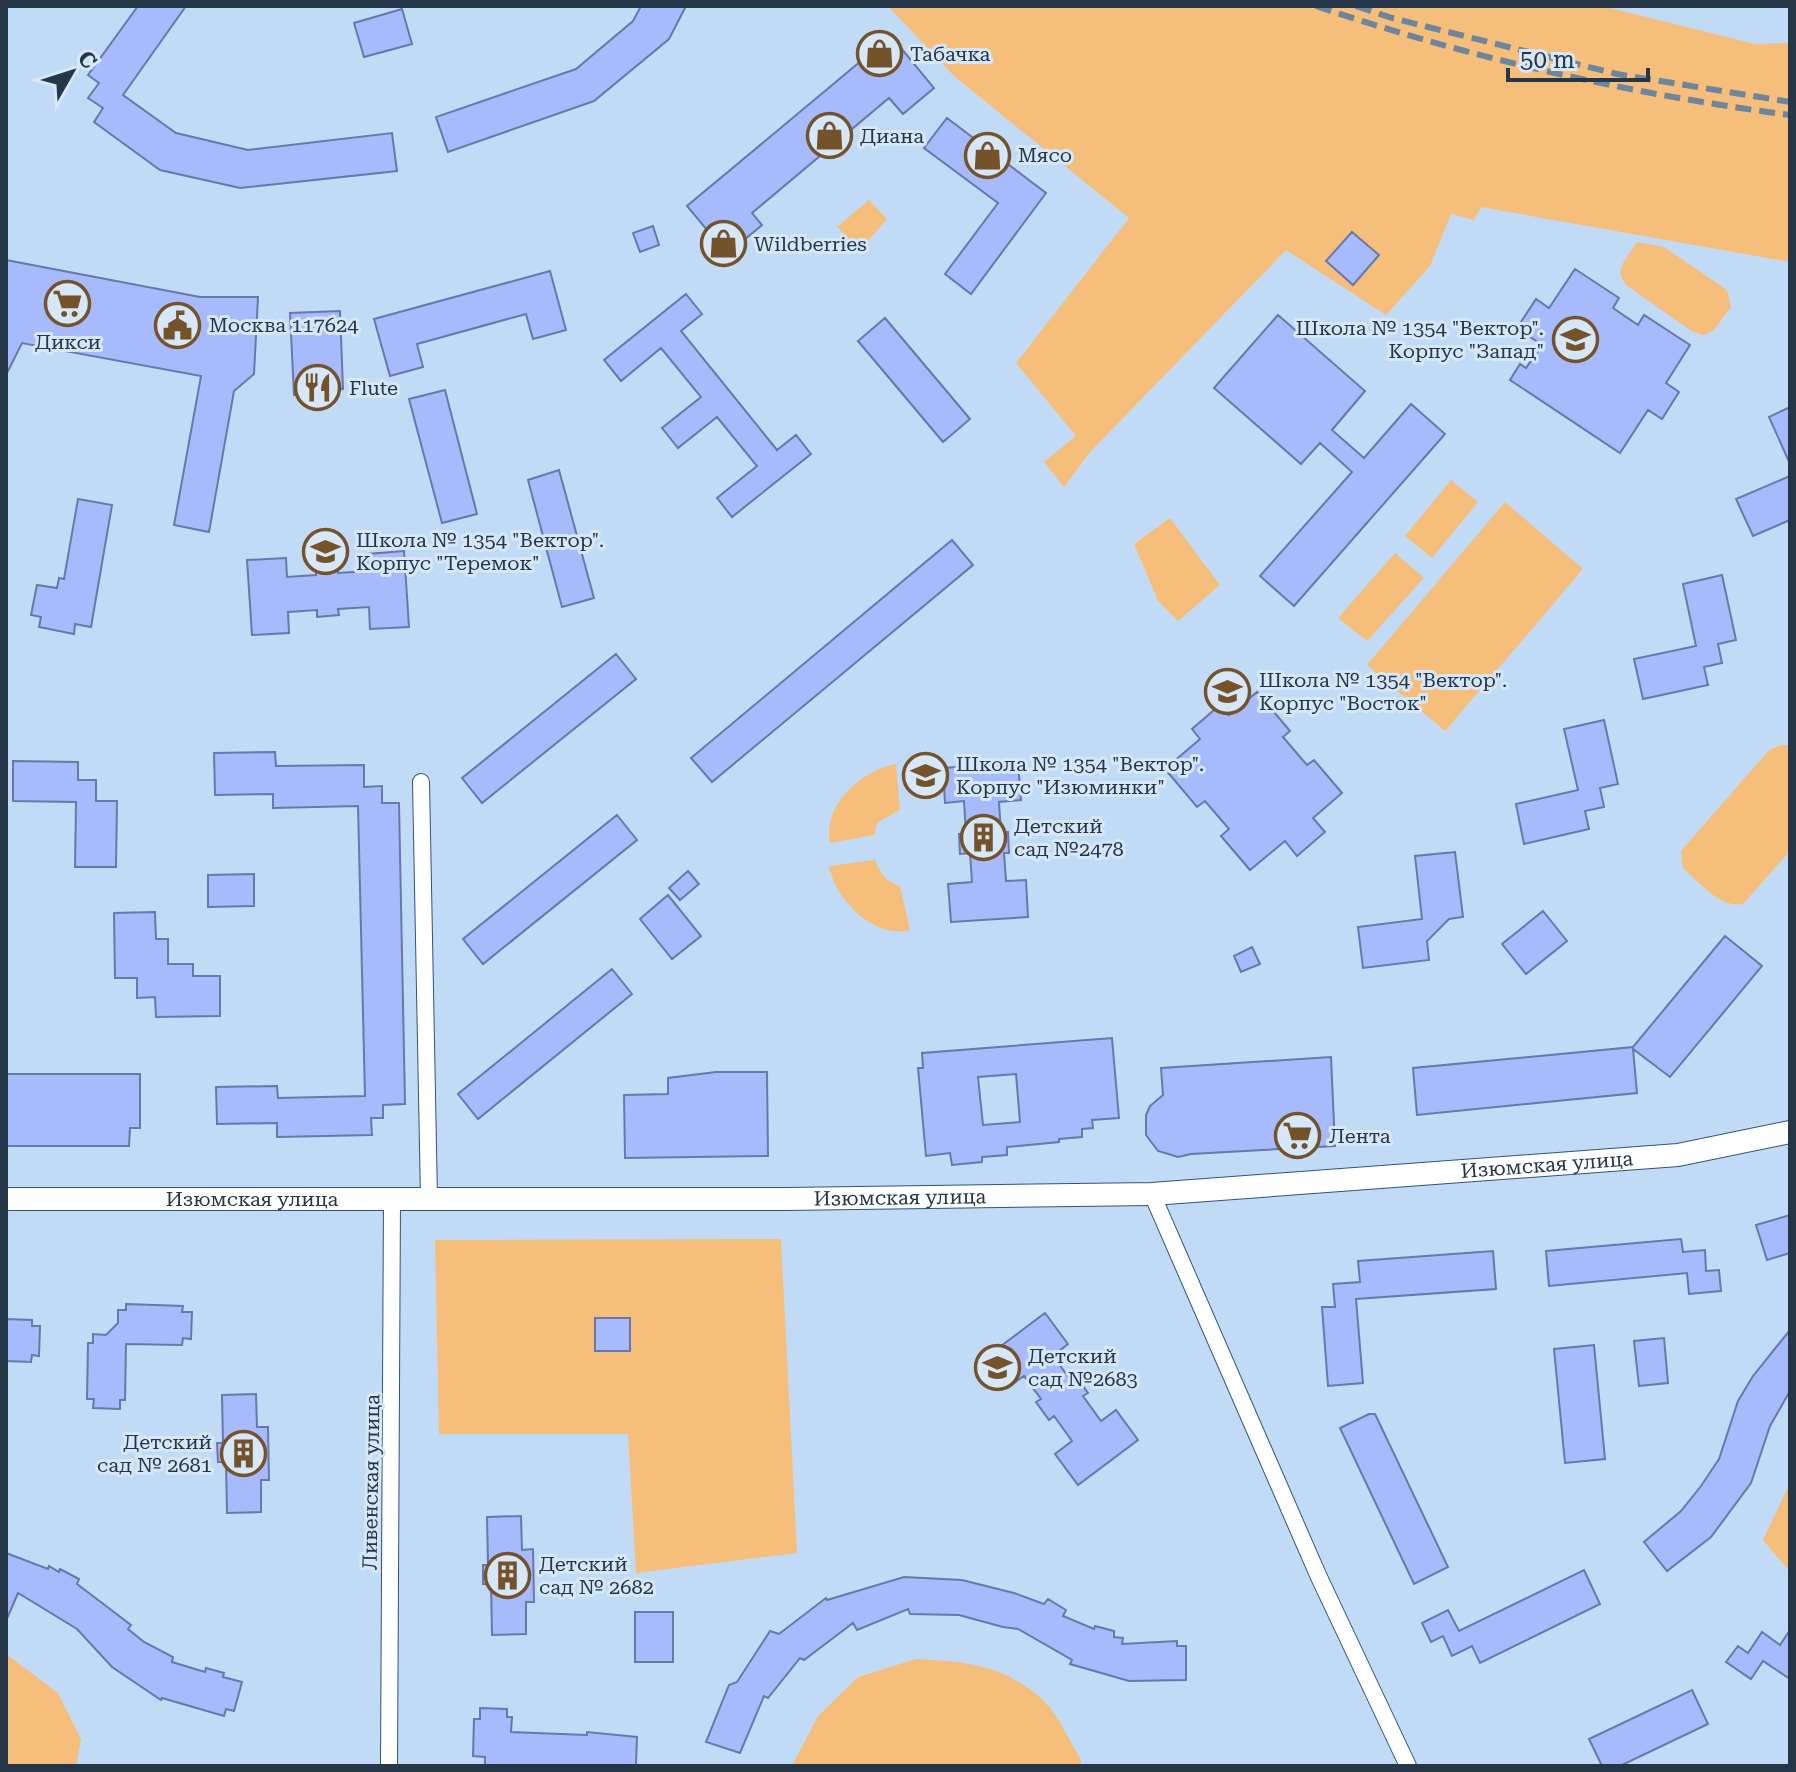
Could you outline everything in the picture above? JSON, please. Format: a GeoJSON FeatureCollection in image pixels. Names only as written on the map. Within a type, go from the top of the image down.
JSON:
{"type":"FeatureCollection","features":[{"type":"Feature","properties":{"kind":"street"},"geometry":{"type":"LineString","coordinates":[[421,782],[429,1199]]}},
{"type":"Feature","properties":{"kind":"street","name":"Изюмская улица"},"geometry":{"type":"LineString","coordinates":[[6,1199],[786,1199],[1152,1194],[1678,1155],[1790,1132]]}},
{"type":"Feature","properties":{"kind":"street"},"geometry":{"type":"LineString","coordinates":[[1152,1194],[1318,1575],[1408,1766]]}},
{"type":"Feature","properties":{"kind":"street","name":"Ливенская улица"},"geometry":{"type":"LineString","coordinates":[[389,1766],[392,1199]]}},
{"type":"Feature","properties":{"kind":"shaded area"},"geometry":{"type":"Polygon","coordinates":[[[888,6],[1602,6],[1755,44],[1790,43],[1790,262],[1481,207],[1474,220],[1451,214],[1430,266],[1386,315],[1286,250],[1090,452],[1064,487],[1044,462],[1076,436],[1016,363],[1129,218],[954,76],[888,6]]]}},
{"type":"Feature","properties":{"kind":"shaded area"},"geometry":{"type":"Polygon","coordinates":[[[869,200],[887,219],[860,250],[837,227],[869,200]]]}},
{"type":"Feature","properties":{"kind":"shaded area"},"geometry":{"type":"Polygon","coordinates":[[[1637,242],[1664,247],[1727,290],[1731,307],[1714,330],[1704,335],[1693,332],[1626,285],[1620,274],[1623,263],[1637,242]]]}},
{"type":"Feature","properties":{"kind":"shaded area"},"geometry":{"type":"Polygon","coordinates":[[[1451,480],[1478,502],[1432,558],[1405,536],[1451,480]]]}},
{"type":"Feature","properties":{"kind":"shaded area"},"geometry":{"type":"Polygon","coordinates":[[[1505,502],[1583,569],[1445,731],[1367,665],[1505,502]]]}},
{"type":"Feature","properties":{"kind":"shaded area"},"geometry":{"type":"Polygon","coordinates":[[[1170,518],[1220,585],[1178,621],[1158,601],[1134,544],[1170,518]]]}},
{"type":"Feature","properties":{"kind":"shaded area"},"geometry":{"type":"Polygon","coordinates":[[[1395,553],[1424,578],[1367,641],[1338,618],[1395,553]]]}},
{"type":"Feature","properties":{"kind":"shaded area"},"geometry":{"type":"Polygon","coordinates":[[[1790,745],[1790,851],[1743,904],[1726,902],[1710,893],[1683,868],[1681,851],[1770,749],[1790,745]]]}},
{"type":"Feature","properties":{"kind":"shaded area"},"geometry":{"type":"Polygon","coordinates":[[[896,764],[900,810],[878,822],[874,835],[830,843],[832,815],[847,792],[870,774],[896,764]]]}},
{"type":"Feature","properties":{"kind":"shaded area"},"geometry":{"type":"Polygon","coordinates":[[[875,860],[884,876],[900,886],[910,930],[883,929],[870,923],[839,892],[829,866],[875,860]]]}},
{"type":"Feature","properties":{"kind":"shaded area"},"geometry":{"type":"Polygon","coordinates":[[[781,1239],[797,1553],[636,1573],[628,1434],[439,1434],[435,1240],[781,1239]]]}},
{"type":"Feature","properties":{"kind":"shaded area"},"geometry":{"type":"Polygon","coordinates":[[[1790,1483],[1790,1572],[1763,1540],[1790,1483]]]}},
{"type":"Feature","properties":{"kind":"shaded area"},"geometry":{"type":"Polygon","coordinates":[[[6,1654],[58,1693],[81,1739],[76,1766],[6,1766],[6,1654]]]}},
{"type":"Feature","properties":{"kind":"shaded area"},"geometry":{"type":"Polygon","coordinates":[[[916,1659],[984,1667],[1014,1679],[1044,1701],[1055,1714],[1081,1760],[1081,1766],[792,1766],[818,1716],[858,1677],[916,1659]]]}},
{"type":"Feature","properties":{"kind":"building"},"geometry":{"type":"Polygon","coordinates":[[[138,6],[186,6],[123,95],[176,133],[248,150],[392,133],[397,171],[240,188],[160,170],[94,122],[103,108],[88,98],[99,83],[88,75],[138,6]]]}},
{"type":"Feature","properties":{"kind":"building"},"geometry":{"type":"Polygon","coordinates":[[[641,6],[686,6],[669,39],[594,101],[448,152],[436,117],[576,69],[633,21],[641,6]]]}},
{"type":"Feature","properties":{"kind":"building"},"geometry":{"type":"Polygon","coordinates":[[[402,9],[412,44],[364,57],[354,23],[402,9]]]}},
{"type":"Feature","properties":{"kind":"building"},"geometry":{"type":"Polygon","coordinates":[[[891,36],[934,88],[903,114],[889,98],[752,213],[762,225],[727,254],[687,206],[891,36]]]}},
{"type":"Feature","properties":{"kind":"building"},"geometry":{"type":"Polygon","coordinates":[[[947,118],[1046,193],[971,294],[945,274],[998,203],[924,148],[947,118]]]}},
{"type":"Feature","properties":{"kind":"building"},"geometry":{"type":"Polygon","coordinates":[[[653,226],[659,245],[640,252],[633,233],[653,226]]]}},
{"type":"Feature","properties":{"kind":"building"},"geometry":{"type":"Polygon","coordinates":[[[1352,232],[1379,255],[1353,285],[1326,261],[1352,232]]]}},
{"type":"Feature","properties":{"kind":"building"},"geometry":{"type":"Polygon","coordinates":[[[6,260],[200,297],[258,297],[254,374],[234,391],[209,532],[174,525],[201,376],[22,343],[6,375],[6,260]]]}},
{"type":"Feature","properties":{"kind":"building"},"geometry":{"type":"Polygon","coordinates":[[[1575,269],[1619,298],[1613,308],[1638,325],[1644,315],[1690,345],[1666,383],[1679,392],[1662,419],[1648,410],[1620,453],[1510,380],[1520,364],[1526,368],[1542,345],[1517,328],[1536,299],[1549,308],[1575,269]]]}},
{"type":"Feature","properties":{"kind":"building"},"geometry":{"type":"Polygon","coordinates":[[[550,271],[566,330],[533,339],[526,314],[417,344],[423,367],[390,376],[374,319],[550,271]]]}},
{"type":"Feature","properties":{"kind":"building"},"geometry":{"type":"Polygon","coordinates":[[[686,294],[702,314],[681,331],[777,450],[796,435],[811,454],[732,517],[717,498],[757,466],[717,417],[678,448],[662,428],[701,397],[661,348],[621,381],[604,360],[686,294]]]}},
{"type":"Feature","properties":{"kind":"building"},"geometry":{"type":"Polygon","coordinates":[[[340,311],[343,389],[338,390],[339,394],[294,395],[290,313],[340,311]]]}},
{"type":"Feature","properties":{"kind":"building"},"geometry":{"type":"Polygon","coordinates":[[[1278,315],[1365,391],[1332,430],[1364,458],[1411,404],[1445,434],[1294,606],[1260,576],[1352,472],[1320,443],[1301,464],[1214,388],[1278,315]]]}},
{"type":"Feature","properties":{"kind":"building"},"geometry":{"type":"Polygon","coordinates":[[[885,318],[970,419],[943,442],[858,341],[885,318]]]}},
{"type":"Feature","properties":{"kind":"building"},"geometry":{"type":"Polygon","coordinates":[[[445,390],[477,514],[442,523],[409,399],[445,390]]]}},
{"type":"Feature","properties":{"kind":"building"},"geometry":{"type":"Polygon","coordinates":[[[1790,407],[1790,464],[1769,417],[1790,407]]]}},
{"type":"Feature","properties":{"kind":"building"},"geometry":{"type":"Polygon","coordinates":[[[559,470],[594,598],[562,607],[528,480],[559,470]]]}},
{"type":"Feature","properties":{"kind":"building"},"geometry":{"type":"Polygon","coordinates":[[[1790,476],[1790,520],[1753,536],[1736,499],[1790,476]]]}},
{"type":"Feature","properties":{"kind":"building"},"geometry":{"type":"Polygon","coordinates":[[[78,499],[112,505],[91,627],[75,624],[74,634],[39,627],[41,617],[31,615],[37,585],[57,588],[59,578],[64,579],[78,499]]]}},
{"type":"Feature","properties":{"kind":"building"},"geometry":{"type":"Polygon","coordinates":[[[952,540],[973,565],[712,782],[691,758],[952,540]]]}},
{"type":"Feature","properties":{"kind":"building"},"geometry":{"type":"Polygon","coordinates":[[[404,551],[409,627],[370,629],[369,607],[338,609],[339,615],[317,617],[317,610],[288,612],[289,633],[252,635],[247,560],[286,558],[287,577],[316,575],[316,569],[338,568],[338,573],[368,571],[367,554],[404,551]]]}},
{"type":"Feature","properties":{"kind":"building"},"geometry":{"type":"Polygon","coordinates":[[[1722,575],[1736,640],[1718,644],[1722,663],[1704,667],[1708,685],[1643,699],[1634,659],[1696,646],[1683,584],[1722,575]]]}},
{"type":"Feature","properties":{"kind":"building"},"geometry":{"type":"Polygon","coordinates":[[[616,654],[636,679],[482,803],[462,778],[616,654]]]}},
{"type":"Feature","properties":{"kind":"building"},"geometry":{"type":"Polygon","coordinates":[[[1257,692],[1290,731],[1283,737],[1307,765],[1314,760],[1342,793],[1313,818],[1325,832],[1297,856],[1285,841],[1250,870],[1221,836],[1229,829],[1205,801],[1197,807],[1165,769],[1200,739],[1192,729],[1220,705],[1229,715],[1257,692]]]}},
{"type":"Feature","properties":{"kind":"building"},"geometry":{"type":"Polygon","coordinates":[[[1604,720],[1618,784],[1600,788],[1604,807],[1585,811],[1589,829],[1524,844],[1516,804],[1578,790],[1564,729],[1604,720]]]}},
{"type":"Feature","properties":{"kind":"building"},"geometry":{"type":"Polygon","coordinates":[[[275,752],[276,766],[364,765],[364,787],[382,786],[382,803],[399,803],[405,1104],[383,1105],[383,1118],[371,1118],[372,1135],[277,1137],[277,1123],[217,1124],[216,1087],[277,1086],[278,1098],[365,1096],[358,806],[273,808],[273,794],[215,795],[214,753],[275,752]]]}},
{"type":"Feature","properties":{"kind":"building"},"geometry":{"type":"Polygon","coordinates":[[[13,761],[78,762],[78,780],[96,780],[96,801],[117,801],[116,867],[75,867],[76,802],[13,801],[13,761]]]}},
{"type":"Feature","properties":{"kind":"building","name":"Детский сад №2478"},"geometry":{"type":"Polygon","coordinates":[[[1018,763],[1021,800],[999,802],[1001,833],[1008,832],[1009,853],[1004,853],[1006,881],[1026,880],[1028,917],[951,922],[948,884],[972,882],[970,853],[960,854],[959,834],[966,834],[964,801],[945,803],[943,768],[1018,763]]]}},
{"type":"Feature","properties":{"kind":"building"},"geometry":{"type":"Polygon","coordinates":[[[617,815],[637,840],[483,964],[463,939],[617,815]]]}},
{"type":"Feature","properties":{"kind":"building"},"geometry":{"type":"Polygon","coordinates":[[[1455,852],[1463,917],[1449,919],[1427,941],[1429,960],[1363,968],[1358,927],[1422,919],[1415,856],[1455,852]]]}},
{"type":"Feature","properties":{"kind":"building"},"geometry":{"type":"Polygon","coordinates":[[[688,871],[699,884],[680,900],[669,888],[688,871]]]}},
{"type":"Feature","properties":{"kind":"building"},"geometry":{"type":"Polygon","coordinates":[[[254,874],[254,906],[208,907],[208,875],[254,874]]]}},
{"type":"Feature","properties":{"kind":"building"},"geometry":{"type":"Polygon","coordinates":[[[668,895],[701,936],[672,959],[640,919],[668,895]]]}},
{"type":"Feature","properties":{"kind":"building"},"geometry":{"type":"Polygon","coordinates":[[[1543,911],[1567,941],[1526,974],[1502,944],[1543,911]]]}},
{"type":"Feature","properties":{"kind":"building"},"geometry":{"type":"Polygon","coordinates":[[[155,912],[156,939],[168,939],[168,964],[193,964],[193,976],[220,976],[220,1016],[156,1017],[155,997],[137,998],[137,978],[115,978],[114,913],[155,912]]]}},
{"type":"Feature","properties":{"kind":"building"},"geometry":{"type":"Polygon","coordinates":[[[1725,936],[1762,966],[1670,1077],[1633,1049],[1637,1093],[1417,1115],[1413,1068],[1633,1047],[1725,936]]]}},
{"type":"Feature","properties":{"kind":"building"},"geometry":{"type":"Polygon","coordinates":[[[1252,947],[1260,964],[1241,972],[1234,956],[1252,947]]]}},
{"type":"Feature","properties":{"kind":"building"},"geometry":{"type":"Polygon","coordinates":[[[612,969],[632,994],[478,1119],[458,1094],[612,969]]]}},
{"type":"Feature","properties":{"kind":"building"},"geometry":{"type":"Polygon","coordinates":[[[1112,1038],[1119,1118],[1092,1120],[1093,1128],[1082,1129],[1082,1137],[1007,1147],[1007,1155],[982,1157],[982,1162],[952,1165],[950,1153],[926,1156],[918,1068],[923,1068],[922,1053],[1112,1038]],[[1016,1074],[978,1077],[983,1125],[1020,1122],[1016,1074]]]}},
{"type":"Feature","properties":{"kind":"building"},"geometry":{"type":"Polygon","coordinates":[[[1331,1057],[1335,1146],[1178,1157],[1158,1151],[1146,1135],[1146,1115],[1150,1106],[1163,1095],[1161,1068],[1331,1057]]]}},
{"type":"Feature","properties":{"kind":"building"},"geometry":{"type":"Polygon","coordinates":[[[716,1072],[767,1072],[768,1156],[625,1158],[624,1095],[668,1094],[668,1078],[716,1072]]]}},
{"type":"Feature","properties":{"kind":"building"},"geometry":{"type":"Polygon","coordinates":[[[6,1074],[140,1074],[140,1128],[130,1128],[129,1146],[6,1146],[6,1074]]]}},
{"type":"Feature","properties":{"kind":"building"},"geometry":{"type":"Polygon","coordinates":[[[1790,1215],[1790,1253],[1767,1260],[1756,1225],[1790,1215]]]}},
{"type":"Feature","properties":{"kind":"building"},"geometry":{"type":"Polygon","coordinates":[[[1681,1239],[1683,1252],[1705,1250],[1706,1271],[1719,1270],[1721,1291],[1689,1294],[1687,1273],[1549,1286],[1546,1251],[1681,1239]]]}},
{"type":"Feature","properties":{"kind":"building"},"geometry":{"type":"Polygon","coordinates":[[[1493,1251],[1496,1289],[1356,1299],[1363,1383],[1328,1386],[1322,1307],[1335,1307],[1333,1284],[1360,1282],[1358,1261],[1493,1251]]]}},
{"type":"Feature","properties":{"kind":"building"},"geometry":{"type":"Polygon","coordinates":[[[126,1304],[183,1306],[182,1312],[192,1312],[191,1339],[183,1338],[182,1345],[126,1344],[125,1400],[120,1400],[120,1409],[93,1408],[94,1399],[87,1399],[88,1343],[93,1343],[93,1334],[106,1335],[118,1323],[118,1310],[126,1310],[126,1304]]]}},
{"type":"Feature","properties":{"kind":"building"},"geometry":{"type":"Polygon","coordinates":[[[1045,1313],[1068,1344],[1053,1356],[1070,1379],[1075,1375],[1088,1393],[1083,1396],[1101,1421],[1116,1410],[1138,1440],[1078,1485],[1055,1454],[1072,1441],[1054,1416],[1049,1420],[1036,1402],[1041,1399],[1024,1376],[1007,1388],[985,1358],[1045,1313]]]}},
{"type":"Feature","properties":{"kind":"building"},"geometry":{"type":"Polygon","coordinates":[[[595,1318],[630,1318],[630,1351],[595,1351],[595,1318]]]}},
{"type":"Feature","properties":{"kind":"building"},"geometry":{"type":"Polygon","coordinates":[[[6,1319],[32,1320],[32,1326],[40,1326],[39,1356],[32,1355],[31,1362],[6,1361],[6,1319]]]}},
{"type":"Feature","properties":{"kind":"building"},"geometry":{"type":"Polygon","coordinates":[[[1790,1330],[1790,1391],[1770,1426],[1751,1483],[1711,1537],[1667,1571],[1644,1542],[1681,1511],[1701,1486],[1719,1459],[1738,1401],[1753,1376],[1790,1330]]]}},
{"type":"Feature","properties":{"kind":"building"},"geometry":{"type":"Polygon","coordinates":[[[1664,1338],[1668,1383],[1639,1386],[1634,1341],[1664,1338]]]}},
{"type":"Feature","properties":{"kind":"building"},"geometry":{"type":"Polygon","coordinates":[[[1594,1345],[1605,1459],[1565,1463],[1554,1349],[1594,1345]]]}},
{"type":"Feature","properties":{"kind":"building","name":"Детский сад № 2681"},"geometry":{"type":"Polygon","coordinates":[[[256,1394],[257,1427],[268,1427],[269,1480],[261,1480],[261,1512],[227,1513],[226,1462],[218,1462],[217,1443],[223,1443],[222,1395],[256,1394]]]}},
{"type":"Feature","properties":{"kind":"building"},"geometry":{"type":"Polygon","coordinates":[[[1375,1414],[1448,1567],[1414,1584],[1340,1428],[1375,1414]]]}},
{"type":"Feature","properties":{"kind":"building","name":"Детский сад № 2682"},"geometry":{"type":"Polygon","coordinates":[[[521,1516],[522,1550],[533,1549],[534,1602],[526,1602],[526,1634],[492,1635],[491,1584],[483,1584],[483,1565],[488,1565],[487,1517],[521,1516]]]}},
{"type":"Feature","properties":{"kind":"building"},"geometry":{"type":"Polygon","coordinates":[[[6,1553],[48,1569],[49,1566],[59,1572],[60,1569],[79,1579],[77,1584],[131,1625],[128,1629],[144,1642],[173,1657],[172,1662],[205,1672],[206,1668],[224,1673],[223,1677],[242,1682],[234,1711],[226,1709],[224,1716],[161,1700],[112,1667],[77,1629],[18,1593],[6,1621],[6,1553]]]}},
{"type":"Feature","properties":{"kind":"building"},"geometry":{"type":"Polygon","coordinates":[[[1584,1570],[1600,1604],[1480,1663],[1472,1646],[1452,1656],[1443,1636],[1431,1642],[1422,1623],[1448,1610],[1459,1631],[1584,1570]]]}},
{"type":"Feature","properties":{"kind":"building"},"geometry":{"type":"Polygon","coordinates":[[[904,1577],[962,1580],[1044,1604],[1048,1599],[1066,1610],[1063,1616],[1094,1629],[1095,1626],[1114,1631],[1114,1637],[1123,1638],[1122,1644],[1177,1641],[1177,1646],[1186,1646],[1186,1680],[1129,1681],[1070,1664],[1072,1660],[1018,1629],[959,1615],[910,1614],[908,1609],[857,1630],[853,1623],[804,1660],[800,1658],[768,1698],[764,1696],[740,1753],[706,1742],[729,1685],[737,1682],[770,1631],[779,1634],[826,1598],[904,1577]]]}},
{"type":"Feature","properties":{"kind":"building"},"geometry":{"type":"Polygon","coordinates":[[[635,1612],[673,1612],[673,1662],[635,1662],[635,1612]]]}},
{"type":"Feature","properties":{"kind":"building"},"geometry":{"type":"Polygon","coordinates":[[[1790,1630],[1790,1679],[1763,1661],[1751,1679],[1726,1662],[1738,1646],[1748,1653],[1762,1632],[1780,1645],[1790,1630]]]}},
{"type":"Feature","properties":{"kind":"building"},"geometry":{"type":"Polygon","coordinates":[[[1692,1690],[1708,1724],[1620,1766],[1602,1766],[1589,1739],[1692,1690]]]}},
{"type":"Feature","properties":{"kind":"building"},"geometry":{"type":"Polygon","coordinates":[[[480,1708],[507,1709],[507,1717],[512,1717],[511,1732],[587,1735],[587,1732],[637,1737],[636,1766],[485,1766],[485,1757],[473,1756],[474,1719],[480,1719],[480,1708]]]}},
{"type":"Feature","properties":{"kind":"railway"},"geometry":{"type":"LineString","coordinates":[[1316,6],[1433,42],[1551,72],[1670,96],[1790,115]]}},
{"type":"Feature","properties":{"kind":"railway"},"geometry":{"type":"LineString","coordinates":[[1356,6],[1392,18],[1617,74],[1790,102]]}},
{"type":"Feature","properties":{"kind":"place","name":"Табачка"},"geometry":{"type":"Point","coordinates":[879,54]}},
{"type":"Feature","properties":{"kind":"place","name":"Диана"},"geometry":{"type":"Point","coordinates":[829,136]}},
{"type":"Feature","properties":{"kind":"place","name":"Мясо"},"geometry":{"type":"Point","coordinates":[987,155]}},
{"type":"Feature","properties":{"kind":"place","name":"Wildberries"},"geometry":{"type":"Point","coordinates":[723,244]}},
{"type":"Feature","properties":{"kind":"place","name":"Дикси"},"geometry":{"type":"Point","coordinates":[68,303]}},
{"type":"Feature","properties":{"kind":"place","name":"Москва 117624"},"geometry":{"type":"Point","coordinates":[178,325]}},
{"type":"Feature","properties":{"kind":"place","name":"Школа № 1354 \"Вектор\". Корпус \"Запад\""},"geometry":{"type":"Point","coordinates":[1575,340]}},
{"type":"Feature","properties":{"kind":"place","name":"Flute"},"geometry":{"type":"Point","coordinates":[318,388]}},
{"type":"Feature","properties":{"kind":"place","name":"Школа № 1354 \"Вектор\". Корпус \"Теремок\""},"geometry":{"type":"Point","coordinates":[325,552]}},
{"type":"Feature","properties":{"kind":"place","name":"Школа № 1354 \"Вектор\". Корпус \"Восток\""},"geometry":{"type":"Point","coordinates":[1228,691]}},
{"type":"Feature","properties":{"kind":"place","name":"Школа № 1354 \"Вектор\". Корпус \"Изюминки\""},"geometry":{"type":"Point","coordinates":[925,775]}},
{"type":"Feature","properties":{"kind":"place","name":"Детский сад №2478"},"geometry":{"type":"Point","coordinates":[983,838]}},
{"type":"Feature","properties":{"kind":"place","name":"Лента"},"geometry":{"type":"Point","coordinates":[1298,1136]}},
{"type":"Feature","properties":{"kind":"place","name":"Детский сад №2683"},"geometry":{"type":"Point","coordinates":[997,1368]}},
{"type":"Feature","properties":{"kind":"place","name":"Детский сад № 2681"},"geometry":{"type":"Point","coordinates":[243,1453]}},
{"type":"Feature","properties":{"kind":"place","name":"Детский сад № 2682"},"geometry":{"type":"Point","coordinates":[508,1575]}}]}
